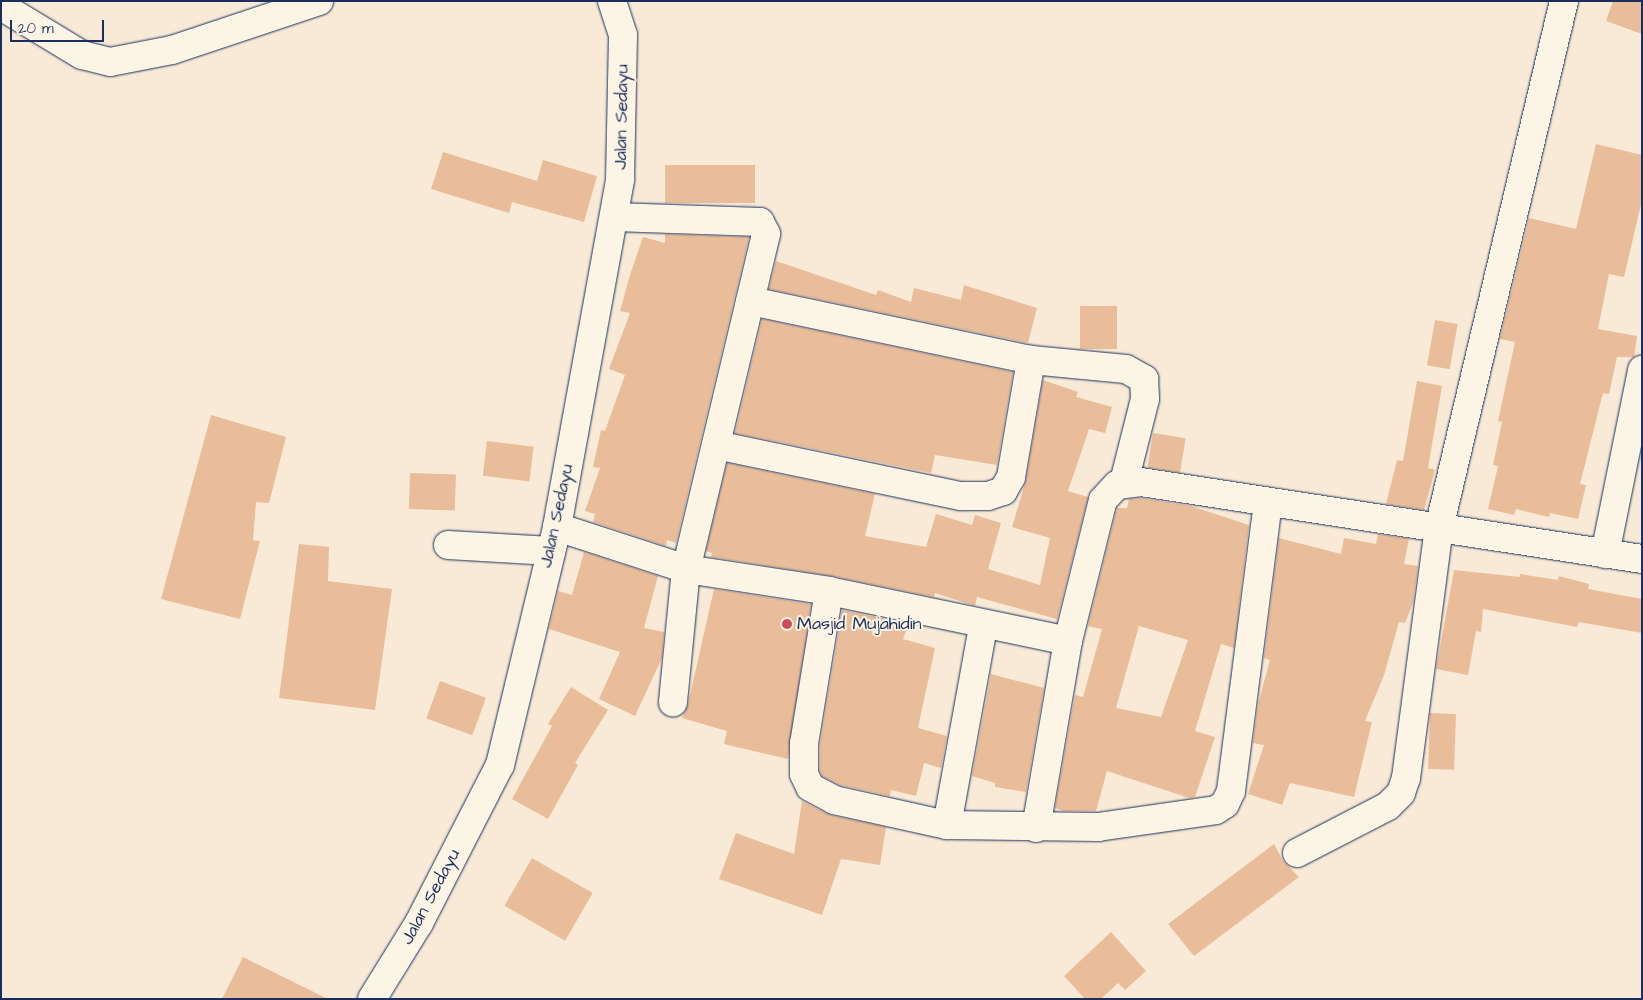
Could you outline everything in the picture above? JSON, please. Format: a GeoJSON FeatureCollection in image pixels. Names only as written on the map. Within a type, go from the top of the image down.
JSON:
{"type":"FeatureCollection","features":[{"type":"Feature","properties":{"kind":"street"},"geometry":{"type":"LineString","coordinates":[[1,6],[82,55],[110,62],[172,50],[319,1]]}},
{"type":"Feature","properties":{"kind":"street","name":"Jalan Sedayu"},"geometry":{"type":"LineString","coordinates":[[372,999],[419,923],[500,765],[554,539],[620,179],[623,35],[612,1]]}},
{"type":"Feature","properties":{"kind":"street"},"geometry":{"type":"LineString","coordinates":[[1297,853],[1388,806],[1401,792],[1406,778],[1439,528],[1564,1]]}},
{"type":"Feature","properties":{"kind":"street"},"geometry":{"type":"LineString","coordinates":[[614,217],[760,222],[766,234],[686,570],[673,702]]}},
{"type":"Feature","properties":{"kind":"street"},"geometry":{"type":"LineString","coordinates":[[750,300],[1031,360],[1126,369],[1144,379],[1145,399],[1124,482]]}},
{"type":"Feature","properties":{"kind":"street"},"geometry":{"type":"LineString","coordinates":[[716,445],[961,496],[988,496],[1003,491],[1011,477],[1031,360]]}},
{"type":"Feature","properties":{"kind":"street"},"geometry":{"type":"LineString","coordinates":[[1605,554],[1642,370]]}},
{"type":"Feature","properties":{"kind":"street"},"geometry":{"type":"LineString","coordinates":[[1036,828],[1068,641],[1103,500],[1111,489],[1124,482],[1642,559]]}},
{"type":"Feature","properties":{"kind":"street"},"geometry":{"type":"LineString","coordinates":[[829,591],[804,742],[804,774],[810,787],[834,800],[947,826],[1036,828],[1098,826],[1216,810],[1225,804],[1231,792],[1268,502]]}},
{"type":"Feature","properties":{"kind":"street"},"geometry":{"type":"LineString","coordinates":[[448,545],[554,539],[686,570],[829,591],[984,626],[1068,641]]}},
{"type":"Feature","properties":{"kind":"street"},"geometry":{"type":"LineString","coordinates":[[947,826],[984,626]]}},
{"type":"Feature","properties":{"kind":"building"},"geometry":{"type":"Polygon","coordinates":[[[1613,1],[1642,1],[1642,34],[1606,21],[1613,1]]]}},
{"type":"Feature","properties":{"kind":"building"},"geometry":{"type":"Polygon","coordinates":[[[1596,144],[1642,155],[1642,200],[1624,277],[1609,274],[1598,329],[1637,336],[1634,357],[1617,357],[1609,394],[1603,393],[1580,484],[1586,485],[1578,519],[1550,513],[1549,517],[1516,509],[1514,515],[1488,509],[1498,466],[1493,465],[1502,422],[1498,421],[1515,342],[1500,339],[1529,218],[1576,229],[1596,144]]]}},
{"type":"Feature","properties":{"kind":"building"},"geometry":{"type":"Polygon","coordinates":[[[443,152],[537,181],[543,160],[597,176],[584,222],[512,202],[509,213],[431,189],[443,152]]]}},
{"type":"Feature","properties":{"kind":"building"},"geometry":{"type":"Polygon","coordinates":[[[665,165],[755,165],[755,203],[665,203],[665,165]]]}},
{"type":"Feature","properties":{"kind":"building"},"geometry":{"type":"Polygon","coordinates":[[[665,234],[749,237],[676,543],[667,540],[666,546],[593,522],[595,514],[585,511],[600,468],[593,467],[601,430],[605,431],[625,375],[609,369],[630,313],[620,311],[630,275],[643,237],[665,243],[665,234]]]}},
{"type":"Feature","properties":{"kind":"building"},"geometry":{"type":"Polygon","coordinates":[[[776,261],[876,295],[878,290],[911,302],[914,288],[961,300],[964,285],[1037,308],[1028,343],[769,289],[776,261]]]}},
{"type":"Feature","properties":{"kind":"building"},"geometry":{"type":"Polygon","coordinates":[[[1080,306],[1117,306],[1117,349],[1080,349],[1080,306]]]}},
{"type":"Feature","properties":{"kind":"building"},"geometry":{"type":"Polygon","coordinates":[[[762,319],[1013,372],[997,465],[935,455],[931,473],[735,433],[762,319]]]}},
{"type":"Feature","properties":{"kind":"building"},"geometry":{"type":"Polygon","coordinates":[[[1435,320],[1458,324],[1450,369],[1427,365],[1435,320]]]}},
{"type":"Feature","properties":{"kind":"building"},"geometry":{"type":"Polygon","coordinates":[[[1043,380],[1078,392],[1076,397],[1112,407],[1105,433],[1089,429],[1068,491],[1088,497],[1057,619],[977,597],[975,606],[935,593],[934,597],[832,576],[711,557],[712,553],[706,551],[727,463],[875,494],[865,536],[926,547],[936,514],[972,525],[975,515],[1001,523],[988,569],[1040,585],[1050,538],[1012,527],[1026,480],[1043,380]]]}},
{"type":"Feature","properties":{"kind":"building"},"geometry":{"type":"Polygon","coordinates":[[[1417,381],[1442,386],[1428,468],[1435,470],[1424,510],[1386,504],[1397,460],[1403,461],[1417,381]]]}},
{"type":"Feature","properties":{"kind":"building"},"geometry":{"type":"Polygon","coordinates":[[[211,415],[286,437],[269,503],[256,502],[253,540],[260,541],[240,619],[161,599],[211,415]]]}},
{"type":"Feature","properties":{"kind":"building"},"geometry":{"type":"Polygon","coordinates":[[[1153,433],[1186,438],[1180,473],[1148,468],[1153,433]]]}},
{"type":"Feature","properties":{"kind":"building"},"geometry":{"type":"Polygon","coordinates":[[[487,441],[534,447],[529,481],[483,476],[487,441]]]}},
{"type":"Feature","properties":{"kind":"building"},"geometry":{"type":"Polygon","coordinates":[[[410,473],[456,475],[455,511],[409,509],[410,473]]]}},
{"type":"Feature","properties":{"kind":"building"},"geometry":{"type":"Polygon","coordinates":[[[1141,498],[1191,506],[1249,525],[1234,648],[1221,644],[1195,731],[1215,737],[1195,797],[1189,798],[1107,771],[1096,811],[1064,811],[1055,808],[1075,695],[1083,697],[1102,629],[1088,626],[1117,508],[1127,508],[1129,499],[1141,498]],[[1139,626],[1116,708],[1161,717],[1188,640],[1139,626]]]}},
{"type":"Feature","properties":{"kind":"building"},"geometry":{"type":"Polygon","coordinates":[[[1378,534],[1409,539],[1404,564],[1418,566],[1413,603],[1405,623],[1399,622],[1384,675],[1365,721],[1372,722],[1354,797],[1290,783],[1282,805],[1248,794],[1264,745],[1253,743],[1258,704],[1270,660],[1264,658],[1279,538],[1341,554],[1344,538],[1376,544],[1378,534]]]}},
{"type":"Feature","properties":{"kind":"building"},"geometry":{"type":"Polygon","coordinates":[[[299,544],[329,547],[328,581],[392,589],[375,710],[279,698],[299,544]]]}},
{"type":"Feature","properties":{"kind":"building"},"geometry":{"type":"Polygon","coordinates":[[[584,552],[658,576],[644,628],[664,632],[662,658],[635,716],[599,699],[620,652],[549,629],[558,591],[572,595],[584,552]]]}},
{"type":"Feature","properties":{"kind":"building"},"geometry":{"type":"Polygon","coordinates":[[[1454,570],[1520,577],[1520,574],[1558,580],[1559,576],[1589,584],[1588,589],[1642,599],[1642,633],[1579,622],[1577,627],[1483,609],[1481,632],[1476,631],[1468,675],[1436,669],[1454,570]]]}},
{"type":"Feature","properties":{"kind":"building"},"geometry":{"type":"Polygon","coordinates":[[[714,589],[811,604],[788,759],[724,744],[727,731],[682,718],[688,704],[714,589]]]}},
{"type":"Feature","properties":{"kind":"building"},"geometry":{"type":"Polygon","coordinates":[[[842,610],[909,624],[903,639],[935,648],[918,728],[947,736],[941,768],[924,763],[916,796],[891,790],[890,796],[840,785],[822,776],[820,771],[820,744],[842,610]]]}},
{"type":"Feature","properties":{"kind":"building"},"geometry":{"type":"Polygon","coordinates":[[[991,674],[1044,688],[1026,792],[995,787],[995,783],[972,776],[991,674]]]}},
{"type":"Feature","properties":{"kind":"building"},"geometry":{"type":"Polygon","coordinates":[[[440,681],[486,698],[472,735],[426,719],[440,681]]]}},
{"type":"Feature","properties":{"kind":"building"},"geometry":{"type":"Polygon","coordinates":[[[571,687],[608,710],[575,763],[578,765],[548,819],[512,799],[552,726],[548,724],[571,687]]]}},
{"type":"Feature","properties":{"kind":"building"},"geometry":{"type":"Polygon","coordinates":[[[1430,713],[1456,714],[1454,770],[1428,769],[1430,713]]]}},
{"type":"Feature","properties":{"kind":"building"},"geometry":{"type":"Polygon","coordinates":[[[802,801],[830,815],[886,827],[880,865],[841,859],[822,915],[719,879],[736,833],[794,854],[802,801]]]}},
{"type":"Feature","properties":{"kind":"building"},"geometry":{"type":"Polygon","coordinates":[[[1274,844],[1283,861],[1299,877],[1194,956],[1168,924],[1274,844]]]}},
{"type":"Feature","properties":{"kind":"building"},"geometry":{"type":"Polygon","coordinates":[[[532,858],[593,893],[565,941],[504,906],[532,858]]]}},
{"type":"Feature","properties":{"kind":"building"},"geometry":{"type":"Polygon","coordinates":[[[1111,932],[1146,971],[1125,990],[1118,983],[1101,999],[1085,999],[1064,976],[1111,932]]]}},
{"type":"Feature","properties":{"kind":"building"},"geometry":{"type":"Polygon","coordinates":[[[243,957],[328,999],[222,999],[243,957]]]}},
{"type":"Feature","properties":{"kind":"place","name":"Masjid Mujahidin"},"geometry":{"type":"Point","coordinates":[787,624]}}]}
